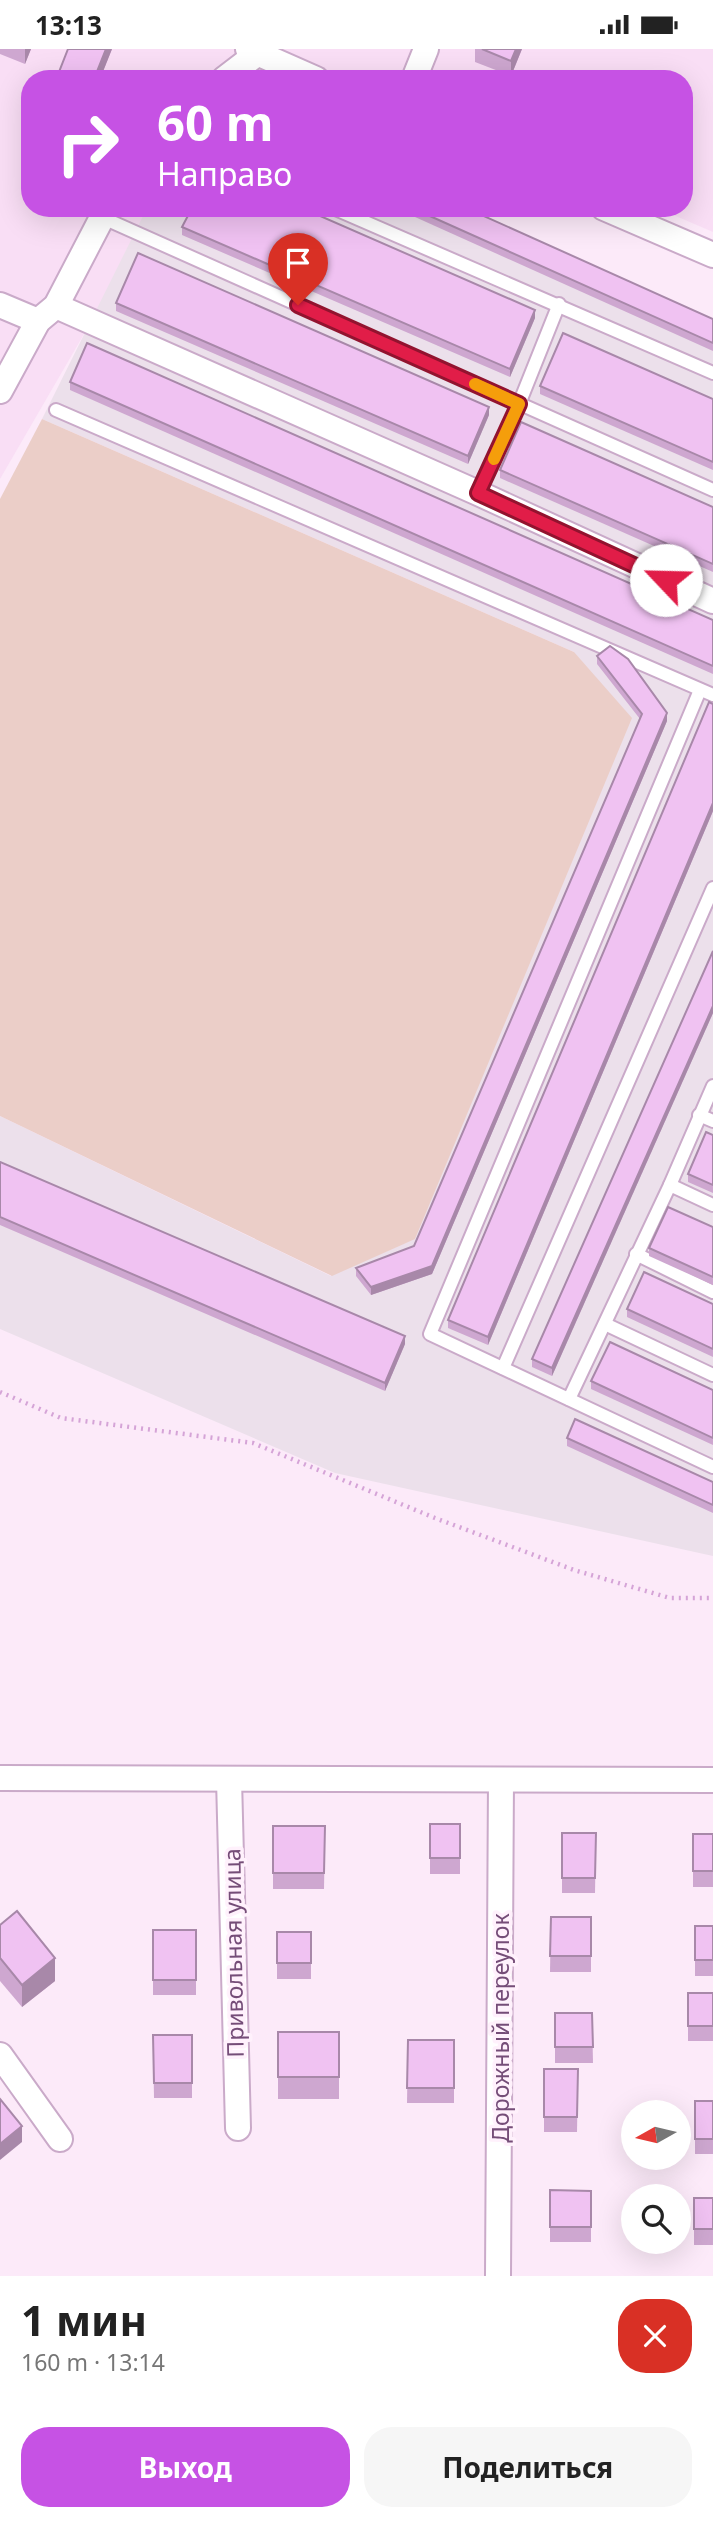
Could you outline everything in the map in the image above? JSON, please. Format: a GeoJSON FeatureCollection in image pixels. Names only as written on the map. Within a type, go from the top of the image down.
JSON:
{"type":"FeatureCollection","features":[{"type":"Feature","properties":{"kind":"street"},"geometry":{"type":"LineString","coordinates":[[418,70],[426,49]]}},
{"type":"Feature","properties":{"kind":"street"},"geometry":{"type":"LineString","coordinates":[[233,70],[253,51],[296,70]]}},
{"type":"Feature","properties":{"kind":"street"},"geometry":{"type":"LineString","coordinates":[[2,382],[47,313],[102,217]]}},
{"type":"Feature","properties":{"kind":"street"},"geometry":{"type":"LineString","coordinates":[[625,217],[713,255]]}},
{"type":"Feature","properties":{"kind":"street"},"geometry":{"type":"LineString","coordinates":[[0,305],[47,313],[478,493],[713,601]]}},
{"type":"Feature","properties":{"kind":"street"},"geometry":{"type":"LineString","coordinates":[[0,1778],[713,1780]]}},
{"type":"Feature","properties":{"kind":"street","name":"Привольная улица"},"geometry":{"type":"LineString","coordinates":[[229,1779],[238,2128]]}},
{"type":"Feature","properties":{"kind":"street","name":"Дорожный переулок"},"geometry":{"type":"LineString","coordinates":[[498,2276],[501,1780]]}},
{"type":"Feature","properties":{"kind":"street"},"geometry":{"type":"LineString","coordinates":[[0,2055],[60,2139]]}},
{"type":"Feature","properties":{"kind":"lane"},"geometry":{"type":"LineString","coordinates":[[113,217],[713,490]]}},
{"type":"Feature","properties":{"kind":"lane"},"geometry":{"type":"LineString","coordinates":[[354,217],[713,373]]}},
{"type":"Feature","properties":{"kind":"lane"},"geometry":{"type":"LineString","coordinates":[[478,493],[519,404],[559,304]]}},
{"type":"Feature","properties":{"kind":"lane"},"geometry":{"type":"LineString","coordinates":[[55,410],[713,695]]}},
{"type":"Feature","properties":{"kind":"lane"},"geometry":{"type":"LineString","coordinates":[[700,690],[430,1334],[713,1467]]}},
{"type":"Feature","properties":{"kind":"lane"},"geometry":{"type":"LineString","coordinates":[[503,1369],[713,888]]}},
{"type":"Feature","properties":{"kind":"lane"},"geometry":{"type":"LineString","coordinates":[[569,1399],[670,1185],[713,1086]]}},
{"type":"Feature","properties":{"kind":"lane"},"geometry":{"type":"LineString","coordinates":[[699,1115],[713,1121]]}},
{"type":"Feature","properties":{"kind":"lane"},"geometry":{"type":"LineString","coordinates":[[670,1185],[713,1205]]}},
{"type":"Feature","properties":{"kind":"lane"},"geometry":{"type":"LineString","coordinates":[[636,1254],[713,1292]]}},
{"type":"Feature","properties":{"kind":"lane"},"geometry":{"type":"LineString","coordinates":[[605,1324],[713,1375]]}},
{"type":"Feature","properties":{"kind":"path"},"geometry":{"type":"LineString","coordinates":[[0,1392],[61,1419],[253,1443],[435,1518],[575,1570],[670,1598],[713,1598]]}},
{"type":"Feature","properties":{"kind":"shaded area"},"geometry":{"type":"Polygon","coordinates":[[[0,49],[250,49],[237,70],[21,70],[21,217],[152,217],[0,479],[0,49]]]}},
{"type":"Feature","properties":{"kind":"shaded area"},"geometry":{"type":"Polygon","coordinates":[[[277,49],[713,49],[713,232],[678,217],[693,217],[693,70],[327,70],[277,49]]]}},
{"type":"Feature","properties":{"kind":"shaded area"},"geometry":{"type":"Polygon","coordinates":[[[143,217],[465,217],[713,321],[713,1556],[335,1473],[0,1329],[0,1116],[331,1276],[574,652],[42,419],[143,217]]]}},
{"type":"Feature","properties":{"kind":"shaded area"},"geometry":{"type":"Polygon","coordinates":[[[42,419],[574,652],[632,718],[415,1239],[332,1276],[0,1116],[0,499],[42,419]]]}},
{"type":"Feature","properties":{"kind":"building"},"geometry":{"type":"Polygon","coordinates":[[[68,49],[106,49],[98,70],[60,70],[68,49]]]}},
{"type":"Feature","properties":{"kind":"building"},"geometry":{"type":"Polygon","coordinates":[[[482,49],[516,49],[511,61],[482,49]]]}},
{"type":"Feature","properties":{"kind":"building"},"geometry":{"type":"Polygon","coordinates":[[[187,217],[323,217],[535,310],[510,369],[182,227],[187,217]]]}},
{"type":"Feature","properties":{"kind":"building"},"geometry":{"type":"Polygon","coordinates":[[[432,217],[486,217],[713,319],[713,343],[432,217]]]}},
{"type":"Feature","properties":{"kind":"building"},"geometry":{"type":"Polygon","coordinates":[[[138,253],[489,407],[468,456],[116,303],[138,253]]]}},
{"type":"Feature","properties":{"kind":"building"},"geometry":{"type":"Polygon","coordinates":[[[563,333],[713,399],[713,462],[540,386],[563,333]]]}},
{"type":"Feature","properties":{"kind":"building"},"geometry":{"type":"Polygon","coordinates":[[[87,343],[713,620],[713,666],[70,382],[87,343]]]}},
{"type":"Feature","properties":{"kind":"building"},"geometry":{"type":"Polygon","coordinates":[[[521,422],[713,507],[713,564],[500,470],[521,422]]]}},
{"type":"Feature","properties":{"kind":"building"},"geometry":{"type":"Polygon","coordinates":[[[610,646],[628,659],[667,713],[432,1266],[371,1287],[356,1268],[414,1246],[642,714],[597,656],[610,646]]]}},
{"type":"Feature","properties":{"kind":"building"},"geometry":{"type":"Polygon","coordinates":[[[709,702],[713,704],[713,803],[488,1337],[448,1320],[709,702]]]}},
{"type":"Feature","properties":{"kind":"building"},"geometry":{"type":"Polygon","coordinates":[[[713,951],[713,1006],[552,1368],[532,1359],[713,951]]]}},
{"type":"Feature","properties":{"kind":"building"},"geometry":{"type":"Polygon","coordinates":[[[706,1132],[713,1135],[713,1185],[688,1174],[706,1132]]]}},
{"type":"Feature","properties":{"kind":"building"},"geometry":{"type":"Polygon","coordinates":[[[0,1162],[405,1336],[385,1383],[0,1217],[0,1162]]]}},
{"type":"Feature","properties":{"kind":"building"},"geometry":{"type":"Polygon","coordinates":[[[668,1207],[713,1227],[713,1277],[649,1248],[668,1207]]]}},
{"type":"Feature","properties":{"kind":"building"},"geometry":{"type":"Polygon","coordinates":[[[644,1272],[713,1304],[713,1349],[627,1309],[644,1272]]]}},
{"type":"Feature","properties":{"kind":"building"},"geometry":{"type":"Polygon","coordinates":[[[610,1342],[713,1390],[713,1438],[591,1381],[610,1342]]]}},
{"type":"Feature","properties":{"kind":"building"},"geometry":{"type":"Polygon","coordinates":[[[575,1419],[713,1482],[713,1505],[567,1438],[575,1419]]]}},
{"type":"Feature","properties":{"kind":"building"},"geometry":{"type":"Polygon","coordinates":[[[430,1824],[460,1824],[460,1858],[430,1858],[430,1824]]]}},
{"type":"Feature","properties":{"kind":"building"},"geometry":{"type":"Polygon","coordinates":[[[273,1826],[325,1826],[324,1873],[273,1873],[273,1826]]]}},
{"type":"Feature","properties":{"kind":"building"},"geometry":{"type":"Polygon","coordinates":[[[562,1833],[596,1833],[595,1878],[562,1878],[562,1833]]]}},
{"type":"Feature","properties":{"kind":"building"},"geometry":{"type":"Polygon","coordinates":[[[693,1834],[713,1834],[713,1871],[693,1871],[693,1834]]]}},
{"type":"Feature","properties":{"kind":"building"},"geometry":{"type":"Polygon","coordinates":[[[17,1911],[55,1958],[22,1985],[0,1958],[0,1925],[17,1911]]]}},
{"type":"Feature","properties":{"kind":"building"},"geometry":{"type":"Polygon","coordinates":[[[551,1917],[591,1917],[591,1956],[550,1956],[551,1917]]]}},
{"type":"Feature","properties":{"kind":"building"},"geometry":{"type":"Polygon","coordinates":[[[695,1926],[713,1926],[713,1960],[695,1960],[695,1926]]]}},
{"type":"Feature","properties":{"kind":"building"},"geometry":{"type":"Polygon","coordinates":[[[153,1930],[196,1930],[196,1980],[153,1980],[153,1930]]]}},
{"type":"Feature","properties":{"kind":"building"},"geometry":{"type":"Polygon","coordinates":[[[277,1932],[311,1932],[311,1963],[277,1963],[277,1932]]]}},
{"type":"Feature","properties":{"kind":"building"},"geometry":{"type":"Polygon","coordinates":[[[688,1993],[713,1993],[713,2026],[688,2026],[688,1993]]]}},
{"type":"Feature","properties":{"kind":"building"},"geometry":{"type":"Polygon","coordinates":[[[555,2013],[592,2013],[593,2047],[555,2047],[555,2013]]]}},
{"type":"Feature","properties":{"kind":"building"},"geometry":{"type":"Polygon","coordinates":[[[278,2032],[339,2032],[339,2077],[278,2077],[278,2032]]]}},
{"type":"Feature","properties":{"kind":"building"},"geometry":{"type":"Polygon","coordinates":[[[153,2035],[192,2035],[192,2083],[154,2083],[153,2035]]]}},
{"type":"Feature","properties":{"kind":"building"},"geometry":{"type":"Polygon","coordinates":[[[408,2040],[454,2040],[454,2088],[407,2088],[408,2040]]]}},
{"type":"Feature","properties":{"kind":"building"},"geometry":{"type":"Polygon","coordinates":[[[544,2069],[578,2069],[577,2117],[544,2117],[544,2069]]]}},
{"type":"Feature","properties":{"kind":"building"},"geometry":{"type":"Polygon","coordinates":[[[0,2099],[22,2126],[0,2144],[0,2099]]]}},
{"type":"Feature","properties":{"kind":"building"},"geometry":{"type":"Polygon","coordinates":[[[695,2101],[713,2101],[713,2139],[695,2139],[695,2101]]]}},
{"type":"Feature","properties":{"kind":"building"},"geometry":{"type":"Polygon","coordinates":[[[550,2190],[591,2191],[591,2227],[550,2227],[550,2190]]]}},
{"type":"Feature","properties":{"kind":"building"},"geometry":{"type":"Polygon","coordinates":[[[694,2198],[713,2198],[713,2229],[694,2229],[694,2198]]]}},
{"type":"Feature","properties":{"kind":"slow traffic"},"geometry":{"type":"LineString","coordinates":[[475,384],[519,404],[494,459]]}},
{"type":"Feature","properties":{"kind":"route"},"geometry":{"type":"LineString","coordinates":[[298,305],[519,404],[478,493],[666,580]]}}]}
